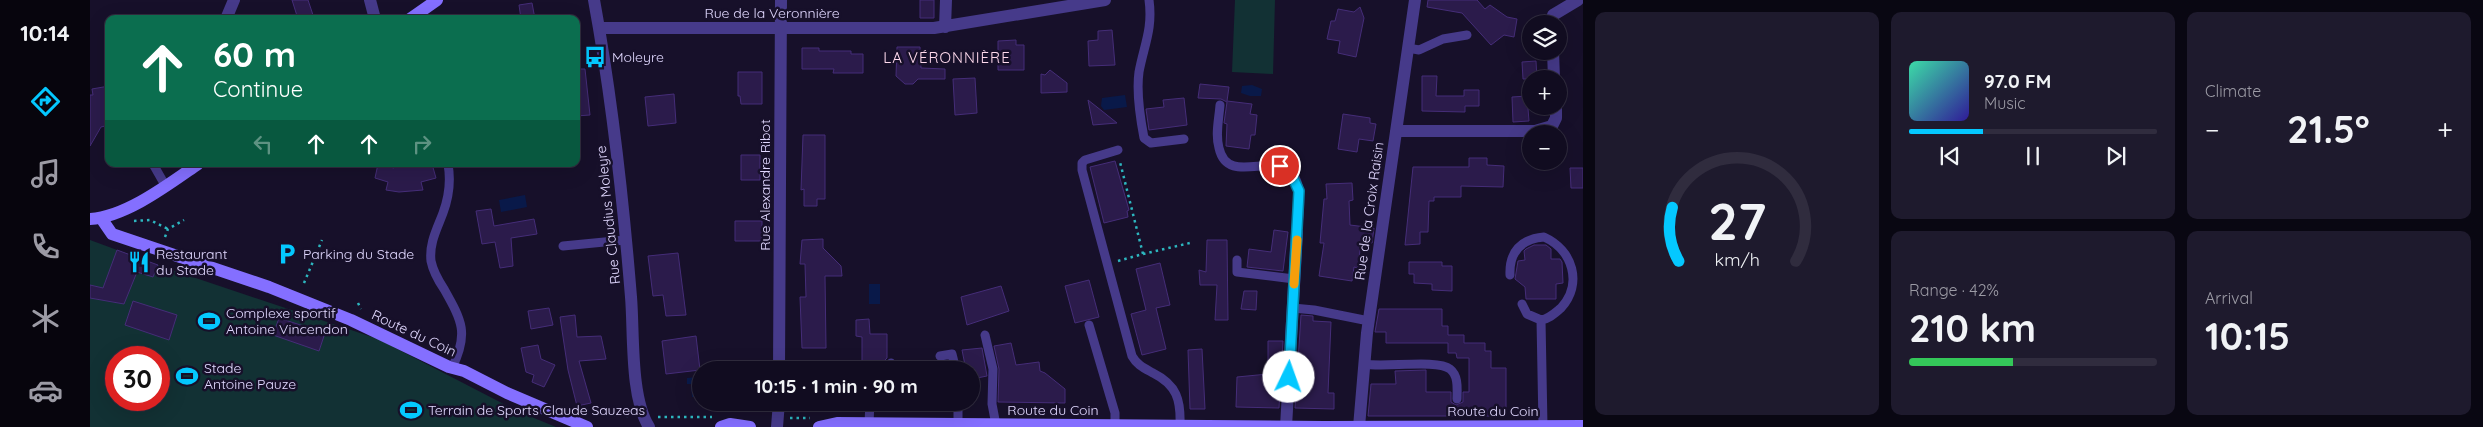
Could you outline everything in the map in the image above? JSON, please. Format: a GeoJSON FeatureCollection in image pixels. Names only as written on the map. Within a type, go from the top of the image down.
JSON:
{"type":"FeatureCollection","features":[{"type":"Feature","properties":{"kind":"main road"},"geometry":{"type":"LineString","coordinates":[[416,15],[437,0]]}},
{"type":"Feature","properties":{"kind":"main road"},"geometry":{"type":"LineString","coordinates":[[96,219],[122,210],[193,167]]}},
{"type":"Feature","properties":{"kind":"main road","name":"Route du Coin"},"geometry":{"type":"LineString","coordinates":[[96,219],[112,234],[270,287],[351,320],[452,368],[464,371],[507,393],[588,427]]}},
{"type":"Feature","properties":{"kind":"main road","name":"Route du Coin"},"geometry":{"type":"LineString","coordinates":[[819,427],[837,423],[958,424],[973,426],[1583,426]]}},
{"type":"Feature","properties":{"kind":"main road"},"geometry":{"type":"LineString","coordinates":[[720,427],[730,424],[750,427]]}},
{"type":"Feature","properties":{"kind":"street"},"geometry":{"type":"LineString","coordinates":[[228,15],[234,0]]}},
{"type":"Feature","properties":{"kind":"street"},"geometry":{"type":"LineString","coordinates":[[370,0],[374,15]]}},
{"type":"Feature","properties":{"kind":"street","name":"Rue Claudius Moleyre"},"geometry":{"type":"LineString","coordinates":[[594,0],[609,82],[625,240],[636,379],[643,417],[649,427]]}},
{"type":"Feature","properties":{"kind":"street","name":"Rue Alexandre Ribot"},"geometry":{"type":"LineString","coordinates":[[779,361],[781,0]]}},
{"type":"Feature","properties":{"kind":"street"},"geometry":{"type":"LineString","coordinates":[[944,26],[946,0]]}},
{"type":"Feature","properties":{"kind":"street","name":"Rue de la Veronnière"},"geometry":{"type":"LineString","coordinates":[[600,28],[944,26],[1105,0]]}},
{"type":"Feature","properties":{"kind":"street","name":"Rue de la Croix Raisin"},"geometry":{"type":"LineString","coordinates":[[1359,427],[1369,321],[1415,0]]}},
{"type":"Feature","properties":{"kind":"street"},"geometry":{"type":"LineString","coordinates":[[1553,15],[1578,0]]}},
{"type":"Feature","properties":{"kind":"street"},"geometry":{"type":"LineString","coordinates":[[1396,131],[1535,131],[1552,126],[1556,115]]}},
{"type":"Feature","properties":{"kind":"street"},"geometry":{"type":"LineString","coordinates":[[1286,426],[1297,233]]}},
{"type":"Feature","properties":{"kind":"street"},"geometry":{"type":"LineString","coordinates":[[777,427],[778,411]]}},
{"type":"Feature","properties":{"kind":"lane"},"geometry":{"type":"LineString","coordinates":[[1150,0],[1152,18],[1139,72],[1138,90],[1144,138],[1151,143],[1184,139]]}},
{"type":"Feature","properties":{"kind":"lane"},"geometry":{"type":"LineString","coordinates":[[1408,48],[1419,50],[1443,38],[1467,35]]}},
{"type":"Feature","properties":{"kind":"lane"},"geometry":{"type":"LineString","coordinates":[[1220,106],[1218,141],[1224,162],[1239,168],[1272,164],[1287,170],[1299,191],[1297,233]]}},
{"type":"Feature","properties":{"kind":"lane"},"geometry":{"type":"LineString","coordinates":[[1118,150],[1089,157],[1082,163],[1132,356],[1136,362],[1168,382],[1176,391],[1180,426]]}},
{"type":"Feature","properties":{"kind":"lane"},"geometry":{"type":"LineString","coordinates":[[155,167],[165,185]]}},
{"type":"Feature","properties":{"kind":"lane"},"geometry":{"type":"LineString","coordinates":[[448,167],[449,192],[443,214],[432,241],[431,252],[434,271],[458,317],[463,336],[460,352],[452,368]]}},
{"type":"Feature","properties":{"kind":"lane"},"geometry":{"type":"LineString","coordinates":[[1510,275],[1510,260],[1519,246],[1527,241],[1544,237],[1553,241],[1566,253],[1574,276],[1573,292],[1555,313],[1541,320],[1527,314],[1522,304]]}},
{"type":"Feature","properties":{"kind":"lane"},"geometry":{"type":"LineString","coordinates":[[563,246],[625,240]]}},
{"type":"Feature","properties":{"kind":"lane"},"geometry":{"type":"LineString","coordinates":[[1237,260],[1238,272],[1294,278]]}},
{"type":"Feature","properties":{"kind":"lane"},"geometry":{"type":"LineString","coordinates":[[1293,308],[1314,310],[1369,321]]}},
{"type":"Feature","properties":{"kind":"lane"},"geometry":{"type":"LineString","coordinates":[[1541,320],[1543,426]]}},
{"type":"Feature","properties":{"kind":"lane"},"geometry":{"type":"LineString","coordinates":[[1088,325],[1115,413],[1115,425]]}},
{"type":"Feature","properties":{"kind":"lane"},"geometry":{"type":"LineString","coordinates":[[985,335],[992,369],[992,404],[996,425]]}},
{"type":"Feature","properties":{"kind":"lane"},"geometry":{"type":"LineString","coordinates":[[940,356],[952,354],[954,361]]}},
{"type":"Feature","properties":{"kind":"lane"},"geometry":{"type":"LineString","coordinates":[[1364,364],[1443,366],[1454,375],[1457,386],[1457,399]]}},
{"type":"Feature","properties":{"kind":"lane"},"geometry":{"type":"LineString","coordinates":[[869,423],[870,411]]}},
{"type":"Feature","properties":{"kind":"lane"},"geometry":{"type":"LineString","coordinates":[[958,411],[958,424]]}},
{"type":"Feature","properties":{"kind":"path"},"geometry":{"type":"LineString","coordinates":[[1118,150],[1143,254]]}},
{"type":"Feature","properties":{"kind":"path"},"geometry":{"type":"LineString","coordinates":[[128,222],[150,220],[168,229]]}},
{"type":"Feature","properties":{"kind":"path"},"geometry":{"type":"LineString","coordinates":[[164,241],[168,229],[184,220]]}},
{"type":"Feature","properties":{"kind":"path"},"geometry":{"type":"LineString","coordinates":[[304,283],[322,240]]}},
{"type":"Feature","properties":{"kind":"path"},"geometry":{"type":"LineString","coordinates":[[1108,264],[1190,243]]}},
{"type":"Feature","properties":{"kind":"path"},"geometry":{"type":"LineString","coordinates":[[592,414],[637,416]]}},
{"type":"Feature","properties":{"kind":"path"},"geometry":{"type":"LineString","coordinates":[[601,420],[602,414]]}},
{"type":"Feature","properties":{"kind":"green space"},"geometry":{"type":"Polygon","coordinates":[[[1235,0],[1275,0],[1273,74],[1232,72],[1235,0]]]}},
{"type":"Feature","properties":{"kind":"green space","name":"Complexe sportif Antoine Vincendon"},"geometry":{"type":"Polygon","coordinates":[[[90,240],[166,268],[378,339],[517,411],[556,427],[90,427],[90,240]]]}},
{"type":"Feature","properties":{"kind":"water"},"geometry":{"type":"Polygon","coordinates":[[[1252,85],[1262,89],[1261,96],[1250,96],[1241,93],[1242,86],[1252,85]]]}},
{"type":"Feature","properties":{"kind":"water"},"geometry":{"type":"Polygon","coordinates":[[[1125,95],[1127,107],[1104,110],[1101,106],[1102,98],[1125,95]]]}},
{"type":"Feature","properties":{"kind":"water"},"geometry":{"type":"Polygon","coordinates":[[[525,195],[527,207],[501,212],[499,200],[525,195]]]}},
{"type":"Feature","properties":{"kind":"water"},"geometry":{"type":"Polygon","coordinates":[[[869,284],[880,284],[880,304],[869,304],[869,284]]]}},
{"type":"Feature","properties":{"kind":"water"},"geometry":{"type":"Polygon","coordinates":[[[687,378],[692,378],[692,397],[691,384],[687,384],[687,378]]]}},
{"type":"Feature","properties":{"kind":"building"},"geometry":{"type":"Polygon","coordinates":[[[292,0],[308,0],[313,15],[297,15],[292,0]]]}},
{"type":"Feature","properties":{"kind":"building"},"geometry":{"type":"Polygon","coordinates":[[[920,0],[934,0],[934,18],[920,18],[920,0]]]}},
{"type":"Feature","properties":{"kind":"building"},"geometry":{"type":"Polygon","coordinates":[[[1428,0],[1477,0],[1485,9],[1490,5],[1507,17],[1517,19],[1514,37],[1504,35],[1491,45],[1462,13],[1427,7],[1428,0]]]}},
{"type":"Feature","properties":{"kind":"building"},"geometry":{"type":"Polygon","coordinates":[[[532,3],[534,15],[520,15],[519,5],[532,3]]]}},
{"type":"Feature","properties":{"kind":"building"},"geometry":{"type":"Polygon","coordinates":[[[1360,7],[1364,18],[1356,57],[1338,53],[1340,41],[1327,39],[1331,21],[1335,21],[1338,9],[1354,12],[1360,7]]]}},
{"type":"Feature","properties":{"kind":"building"},"geometry":{"type":"Polygon","coordinates":[[[1112,30],[1115,65],[1089,66],[1088,41],[1098,40],[1098,31],[1112,30]]]}},
{"type":"Feature","properties":{"kind":"building"},"geometry":{"type":"Polygon","coordinates":[[[1016,40],[1016,45],[1024,45],[1024,70],[998,70],[998,41],[1016,40]]]}},
{"type":"Feature","properties":{"kind":"building"},"geometry":{"type":"Polygon","coordinates":[[[897,47],[920,47],[921,68],[945,69],[945,79],[918,79],[913,84],[905,84],[896,76],[897,47]]]}},
{"type":"Feature","properties":{"kind":"building"},"geometry":{"type":"Polygon","coordinates":[[[802,48],[819,48],[819,51],[851,51],[851,54],[863,54],[863,73],[833,73],[834,69],[802,69],[802,48]]]}},
{"type":"Feature","properties":{"kind":"building"},"geometry":{"type":"Polygon","coordinates":[[[1536,61],[1536,70],[1522,70],[1522,62],[1536,61]]]}},
{"type":"Feature","properties":{"kind":"building"},"geometry":{"type":"Polygon","coordinates":[[[580,69],[585,69],[590,115],[580,116],[580,69]]]}},
{"type":"Feature","properties":{"kind":"building"},"geometry":{"type":"Polygon","coordinates":[[[1050,70],[1067,83],[1067,92],[1041,93],[1041,74],[1045,75],[1050,70]]]}},
{"type":"Feature","properties":{"kind":"building"},"geometry":{"type":"Polygon","coordinates":[[[738,72],[762,72],[762,104],[741,104],[740,96],[738,96],[738,72]]]}},
{"type":"Feature","properties":{"kind":"building"},"geometry":{"type":"Polygon","coordinates":[[[1422,76],[1437,76],[1436,96],[1464,96],[1464,90],[1479,90],[1479,106],[1465,106],[1465,112],[1422,111],[1422,76]]]}},
{"type":"Feature","properties":{"kind":"building"},"geometry":{"type":"Polygon","coordinates":[[[975,78],[977,113],[955,115],[953,79],[975,78]]]}},
{"type":"Feature","properties":{"kind":"building"},"geometry":{"type":"Polygon","coordinates":[[[1200,84],[1229,87],[1227,101],[1252,104],[1250,114],[1257,115],[1255,135],[1251,135],[1249,149],[1226,146],[1227,124],[1224,123],[1227,102],[1221,99],[1198,98],[1200,84]]]}},
{"type":"Feature","properties":{"kind":"building"},"geometry":{"type":"Polygon","coordinates":[[[105,87],[105,126],[101,127],[90,146],[90,95],[93,95],[92,89],[105,87]]]}},
{"type":"Feature","properties":{"kind":"building"},"geometry":{"type":"Polygon","coordinates":[[[674,94],[676,123],[648,126],[645,97],[674,94]]]}},
{"type":"Feature","properties":{"kind":"building"},"geometry":{"type":"Polygon","coordinates":[[[1522,96],[1522,115],[1529,115],[1529,121],[1513,122],[1512,97],[1522,96]]]}},
{"type":"Feature","properties":{"kind":"building"},"geometry":{"type":"Polygon","coordinates":[[[1184,98],[1187,125],[1149,130],[1146,109],[1164,107],[1163,100],[1184,98]]]}},
{"type":"Feature","properties":{"kind":"building"},"geometry":{"type":"Polygon","coordinates":[[[1088,100],[1102,111],[1117,123],[1093,125],[1088,100]]]}},
{"type":"Feature","properties":{"kind":"building"},"geometry":{"type":"Polygon","coordinates":[[[1343,114],[1370,118],[1370,123],[1376,124],[1373,141],[1359,139],[1357,152],[1338,149],[1343,114]]]}},
{"type":"Feature","properties":{"kind":"building"},"geometry":{"type":"Polygon","coordinates":[[[803,135],[825,135],[825,199],[817,199],[817,206],[804,206],[804,189],[801,190],[803,135]]]}},
{"type":"Feature","properties":{"kind":"building"},"geometry":{"type":"Polygon","coordinates":[[[741,155],[760,155],[760,180],[741,180],[741,155]]]}},
{"type":"Feature","properties":{"kind":"building"},"geometry":{"type":"Polygon","coordinates":[[[1469,158],[1487,158],[1487,165],[1504,166],[1503,187],[1461,186],[1461,197],[1434,197],[1434,201],[1429,201],[1428,232],[1420,232],[1420,244],[1405,245],[1413,167],[1469,167],[1469,158]]]}},
{"type":"Feature","properties":{"kind":"building"},"geometry":{"type":"Polygon","coordinates":[[[1115,161],[1129,210],[1127,211],[1128,217],[1104,223],[1090,167],[1115,161]]]}},
{"type":"Feature","properties":{"kind":"building"},"geometry":{"type":"Polygon","coordinates":[[[377,167],[433,167],[436,178],[421,182],[423,190],[399,192],[386,190],[388,182],[375,178],[377,167]]]}},
{"type":"Feature","properties":{"kind":"building"},"geometry":{"type":"Polygon","coordinates":[[[1570,168],[1583,168],[1583,188],[1571,188],[1570,168]]]}},
{"type":"Feature","properties":{"kind":"building"},"geometry":{"type":"Polygon","coordinates":[[[1352,183],[1353,200],[1349,201],[1350,225],[1374,228],[1372,243],[1361,241],[1358,268],[1354,267],[1352,281],[1319,276],[1324,243],[1320,243],[1324,199],[1327,199],[1326,184],[1352,183]]]}},
{"type":"Feature","properties":{"kind":"building"},"geometry":{"type":"Polygon","coordinates":[[[491,209],[494,226],[534,219],[537,234],[511,238],[513,266],[500,268],[495,242],[482,244],[476,211],[491,209]]]}},
{"type":"Feature","properties":{"kind":"building"},"geometry":{"type":"Polygon","coordinates":[[[735,221],[762,221],[762,241],[735,241],[735,221]]]}},
{"type":"Feature","properties":{"kind":"building"},"geometry":{"type":"Polygon","coordinates":[[[1274,230],[1288,232],[1283,271],[1247,267],[1249,249],[1271,252],[1274,230]]]}},
{"type":"Feature","properties":{"kind":"building"},"geometry":{"type":"Polygon","coordinates":[[[823,239],[823,248],[841,266],[842,276],[825,276],[826,348],[802,348],[800,297],[806,297],[805,264],[800,264],[802,240],[823,239]]]}},
{"type":"Feature","properties":{"kind":"building"},"geometry":{"type":"Polygon","coordinates":[[[1207,240],[1227,240],[1228,320],[1215,320],[1217,285],[1200,285],[1199,270],[1206,272],[1207,240]]]}},
{"type":"Feature","properties":{"kind":"building"},"geometry":{"type":"Polygon","coordinates":[[[1534,245],[1546,245],[1551,249],[1551,259],[1560,259],[1562,262],[1563,283],[1556,284],[1556,299],[1526,299],[1525,287],[1515,279],[1518,261],[1525,260],[1524,251],[1526,249],[1534,245]]]}},
{"type":"Feature","properties":{"kind":"building"},"geometry":{"type":"Polygon","coordinates":[[[117,250],[158,265],[153,277],[137,272],[124,304],[90,298],[90,285],[103,288],[117,250]]]}},
{"type":"Feature","properties":{"kind":"building"},"geometry":{"type":"Polygon","coordinates":[[[678,253],[686,315],[666,316],[663,295],[653,296],[648,256],[678,253]]]}},
{"type":"Feature","properties":{"kind":"building"},"geometry":{"type":"Polygon","coordinates":[[[1409,262],[1442,262],[1442,266],[1452,266],[1452,291],[1432,290],[1432,284],[1414,283],[1414,274],[1409,274],[1409,262]]]}},
{"type":"Feature","properties":{"kind":"building"},"geometry":{"type":"Polygon","coordinates":[[[1160,263],[1170,305],[1156,308],[1166,349],[1142,355],[1131,314],[1146,310],[1136,269],[1160,263]]]}},
{"type":"Feature","properties":{"kind":"building"},"geometry":{"type":"Polygon","coordinates":[[[1089,280],[1099,317],[1075,323],[1065,286],[1089,280]]]}},
{"type":"Feature","properties":{"kind":"building"},"geometry":{"type":"Polygon","coordinates":[[[1001,286],[1009,311],[967,325],[961,297],[1001,286]]]}},
{"type":"Feature","properties":{"kind":"building"},"geometry":{"type":"Polygon","coordinates":[[[1244,291],[1257,291],[1256,310],[1241,309],[1244,291]]]}},
{"type":"Feature","properties":{"kind":"building"},"geometry":{"type":"Polygon","coordinates":[[[133,301],[177,315],[169,340],[125,325],[133,301]]]}},
{"type":"Feature","properties":{"kind":"building"},"geometry":{"type":"Polygon","coordinates":[[[549,308],[553,325],[531,329],[528,311],[549,308]]]}},
{"type":"Feature","properties":{"kind":"building"},"geometry":{"type":"Polygon","coordinates":[[[1379,309],[1442,309],[1442,326],[1448,326],[1448,335],[1464,335],[1464,343],[1485,343],[1485,351],[1491,351],[1491,368],[1506,368],[1506,416],[1368,416],[1371,384],[1396,384],[1395,371],[1426,370],[1426,392],[1451,392],[1451,402],[1456,405],[1463,402],[1463,392],[1469,392],[1469,358],[1457,358],[1456,353],[1448,353],[1448,343],[1386,343],[1386,332],[1375,332],[1379,309]]]}},
{"type":"Feature","properties":{"kind":"building"},"geometry":{"type":"Polygon","coordinates":[[[575,315],[577,337],[601,336],[606,359],[579,361],[591,403],[577,406],[568,370],[560,317],[575,315]]]}},
{"type":"Feature","properties":{"kind":"building"},"geometry":{"type":"Polygon","coordinates":[[[1301,315],[1313,316],[1313,321],[1331,322],[1328,393],[1334,393],[1334,409],[1295,408],[1301,315]]]}},
{"type":"Feature","properties":{"kind":"building"},"geometry":{"type":"Polygon","coordinates":[[[279,318],[325,333],[319,351],[273,335],[279,318]]]}},
{"type":"Feature","properties":{"kind":"building"},"geometry":{"type":"Polygon","coordinates":[[[869,319],[870,334],[887,334],[887,358],[884,361],[862,361],[862,337],[856,336],[856,320],[869,319]]]}},
{"type":"Feature","properties":{"kind":"building"},"geometry":{"type":"Polygon","coordinates":[[[696,336],[699,361],[692,361],[692,371],[666,374],[662,341],[696,336]]]}},
{"type":"Feature","properties":{"kind":"building"},"geometry":{"type":"Polygon","coordinates":[[[1268,341],[1283,341],[1279,408],[1236,407],[1237,377],[1268,374],[1268,341]]]}},
{"type":"Feature","properties":{"kind":"building"},"geometry":{"type":"Polygon","coordinates":[[[1011,343],[1016,365],[1039,362],[1040,371],[1065,389],[1065,403],[998,402],[999,369],[994,346],[1011,343]]]}},
{"type":"Feature","properties":{"kind":"building"},"geometry":{"type":"Polygon","coordinates":[[[538,345],[541,359],[555,365],[544,387],[532,382],[534,375],[526,372],[521,348],[538,345]]]}},
{"type":"Feature","properties":{"kind":"building"},"geometry":{"type":"Polygon","coordinates":[[[982,348],[987,376],[980,377],[980,361],[964,361],[962,350],[982,348]]]}},
{"type":"Feature","properties":{"kind":"building"},"geometry":{"type":"Polygon","coordinates":[[[1202,349],[1205,409],[1190,409],[1188,350],[1202,349]]]}},
{"type":"Feature","properties":{"kind":"slow traffic"},"geometry":{"type":"LineString","coordinates":[[1294,284],[1297,240]]}},
{"type":"Feature","properties":{"kind":"place","name":"Moleyre"},"geometry":{"type":"Point","coordinates":[595,57]}},
{"type":"Feature","properties":{"kind":"place","name":"Parking du Stade"},"geometry":{"type":"Point","coordinates":[287,254]}},
{"type":"Feature","properties":{"kind":"place","name":"Restaurant du Stade"},"geometry":{"type":"Point","coordinates":[139,262]}},
{"type":"Feature","properties":{"kind":"place","name":"Complexe sportif Antoine Vincendon"},"geometry":{"type":"Point","coordinates":[209,321]}},
{"type":"Feature","properties":{"kind":"place","name":"Stade Antoine Pauze"},"geometry":{"type":"Point","coordinates":[187,376]}},
{"type":"Feature","properties":{"kind":"place","name":"Terrain de Sports Claude Sauzeas"},"geometry":{"type":"Point","coordinates":[411,410]}},
{"type":"Feature","properties":{"kind":"district","name":"LA VÉRONNIÈRE"},"geometry":{"type":"Point","coordinates":[947,58]}},
{"type":"Feature","properties":{"kind":"route"},"geometry":{"type":"LineString","coordinates":[[1280,166],[1292,176],[1299,191],[1289,377]]}}]}
